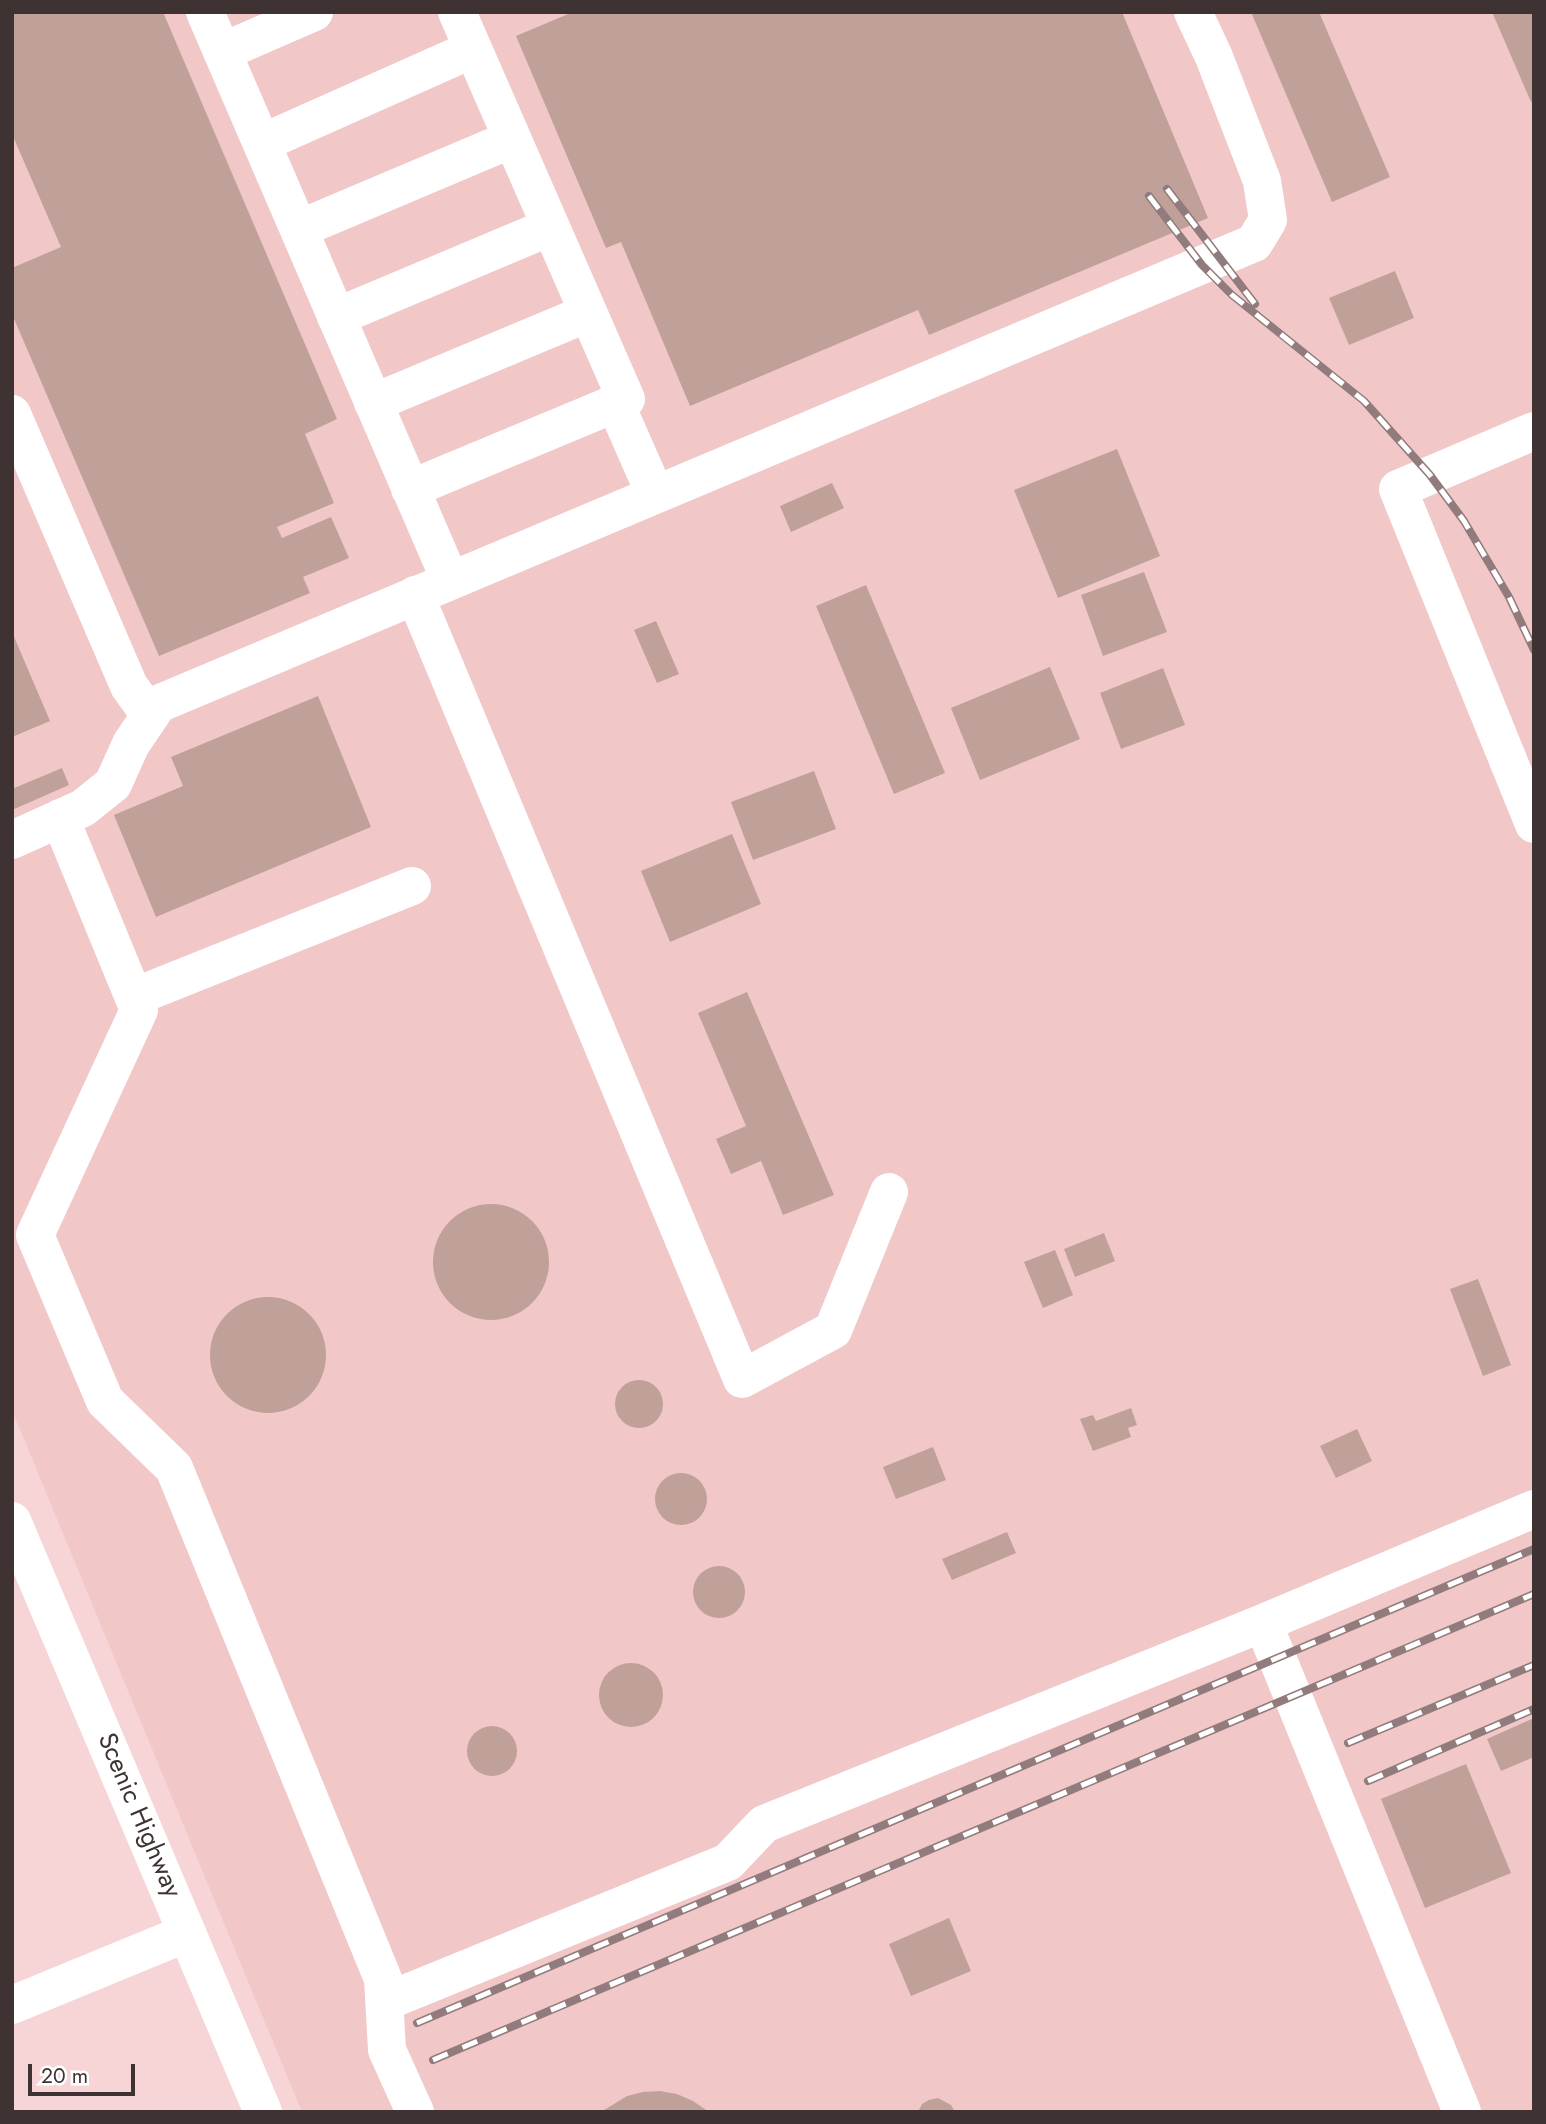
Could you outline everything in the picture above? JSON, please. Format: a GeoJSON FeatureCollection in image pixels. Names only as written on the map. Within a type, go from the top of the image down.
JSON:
{"type":"FeatureCollection","features":[{"type":"Feature","properties":{"kind":"main road"},"geometry":{"type":"LineString","coordinates":[[205,12],[450,580]]}},
{"type":"Feature","properties":{"kind":"main road"},"geometry":{"type":"LineString","coordinates":[[222,52],[314,12]]}},
{"type":"Feature","properties":{"kind":"main road"},"geometry":{"type":"LineString","coordinates":[[410,489],[626,399],[457,12]]}},
{"type":"Feature","properties":{"kind":"main road"},"geometry":{"type":"LineString","coordinates":[[12,840],[83,808],[113,784],[131,744],[158,704],[1254,243],[1268,220],[1262,181],[1194,12]]}},
{"type":"Feature","properties":{"kind":"main road"},"geometry":{"type":"LineString","coordinates":[[261,143],[473,49]]}},
{"type":"Feature","properties":{"kind":"main road"},"geometry":{"type":"LineString","coordinates":[[299,229],[512,139]]}},
{"type":"Feature","properties":{"kind":"main road"},"geometry":{"type":"LineString","coordinates":[[336,317],[550,227]]}},
{"type":"Feature","properties":{"kind":"main road"},"geometry":{"type":"LineString","coordinates":[[373,402],[588,313]]}},
{"type":"Feature","properties":{"kind":"main road"},"geometry":{"type":"LineString","coordinates":[[615,403],[655,494]]}},
{"type":"Feature","properties":{"kind":"main road"},"geometry":{"type":"LineString","coordinates":[[12,414],[129,686],[150,715]]}},
{"type":"Feature","properties":{"kind":"main road"},"geometry":{"type":"LineString","coordinates":[[1534,431],[1398,489],[1534,824]]}},
{"type":"Feature","properties":{"kind":"main road"},"geometry":{"type":"LineString","coordinates":[[415,595],[742,1379],[833,1330],[889,1192]]}},
{"type":"Feature","properties":{"kind":"main road"},"geometry":{"type":"LineString","coordinates":[[60,818],[139,1010],[35,1235],[105,1401],[174,1468],[383,1979],[387,2050],[415,2112]]}},
{"type":"Feature","properties":{"kind":"main road"},"geometry":{"type":"LineString","coordinates":[[134,998],[412,886]]}},
{"type":"Feature","properties":{"kind":"main road"},"geometry":{"type":"LineString","coordinates":[[385,2002],[728,1862],[764,1824],[1263,1623],[1534,1509]]}},
{"type":"Feature","properties":{"kind":"main road","name":"Scenic Highway"},"geometry":{"type":"LineString","coordinates":[[12,1521],[263,2112]]}},
{"type":"Feature","properties":{"kind":"main road"},"geometry":{"type":"LineString","coordinates":[[1263,1623],[1462,2112]]}},
{"type":"Feature","properties":{"kind":"main road"},"geometry":{"type":"LineString","coordinates":[[12,2006],[187,1933]]}},
{"type":"Feature","properties":{"kind":"shaded area"},"geometry":{"type":"Polygon","coordinates":[[[12,12],[1534,12],[1534,2112],[302,2112],[12,1410],[12,12]]]}},
{"type":"Feature","properties":{"kind":"building"},"geometry":{"type":"Polygon","coordinates":[[[12,12],[163,12],[337,419],[305,434],[334,503],[277,527],[282,538],[331,517],[349,558],[303,577],[310,593],[159,656],[12,314],[12,268],[61,247],[12,134],[12,12]]]}},
{"type":"Feature","properties":{"kind":"building"},"geometry":{"type":"Polygon","coordinates":[[[573,12],[1122,12],[1208,218],[929,335],[918,310],[690,406],[621,242],[606,248],[516,36],[573,12]]]}},
{"type":"Feature","properties":{"kind":"building"},"geometry":{"type":"Polygon","coordinates":[[[1251,12],[1319,12],[1390,177],[1332,202],[1251,12]]]}},
{"type":"Feature","properties":{"kind":"building"},"geometry":{"type":"Polygon","coordinates":[[[1492,12],[1534,12],[1534,101],[1531,102],[1492,12]]]}},
{"type":"Feature","properties":{"kind":"building"},"geometry":{"type":"Polygon","coordinates":[[[1395,271],[1414,318],[1349,345],[1329,298],[1395,271]]]}},
{"type":"Feature","properties":{"kind":"building"},"geometry":{"type":"Polygon","coordinates":[[[1117,449],[1160,556],[1058,598],[1014,490],[1117,449]]]}},
{"type":"Feature","properties":{"kind":"building"},"geometry":{"type":"Polygon","coordinates":[[[832,483],[844,508],[791,532],[780,506],[832,483]]]}},
{"type":"Feature","properties":{"kind":"building"},"geometry":{"type":"Polygon","coordinates":[[[1144,572],[1167,632],[1103,656],[1081,595],[1144,572]]]}},
{"type":"Feature","properties":{"kind":"building"},"geometry":{"type":"Polygon","coordinates":[[[866,585],[945,773],[894,794],[816,606],[866,585]]]}},
{"type":"Feature","properties":{"kind":"building"},"geometry":{"type":"Polygon","coordinates":[[[656,621],[679,674],[657,683],[634,630],[656,621]]]}},
{"type":"Feature","properties":{"kind":"building"},"geometry":{"type":"Polygon","coordinates":[[[12,632],[50,721],[12,737],[12,632]]]}},
{"type":"Feature","properties":{"kind":"building"},"geometry":{"type":"Polygon","coordinates":[[[1050,667],[1080,739],[980,780],[951,708],[1050,667]]]}},
{"type":"Feature","properties":{"kind":"building"},"geometry":{"type":"Polygon","coordinates":[[[1163,668],[1185,725],[1121,749],[1100,693],[1163,668]]]}},
{"type":"Feature","properties":{"kind":"building"},"geometry":{"type":"Polygon","coordinates":[[[318,696],[371,827],[156,917],[114,815],[183,786],[171,757],[318,696]]]}},
{"type":"Feature","properties":{"kind":"building"},"geometry":{"type":"Polygon","coordinates":[[[62,768],[69,785],[12,810],[12,789],[62,768]]]}},
{"type":"Feature","properties":{"kind":"building"},"geometry":{"type":"Polygon","coordinates":[[[814,771],[836,829],[753,860],[731,802],[814,771]]]}},
{"type":"Feature","properties":{"kind":"building"},"geometry":{"type":"Polygon","coordinates":[[[732,834],[761,904],[670,942],[641,871],[732,834]]]}},
{"type":"Feature","properties":{"kind":"building"},"geometry":{"type":"Polygon","coordinates":[[[747,992],[834,1195],[783,1215],[761,1161],[731,1174],[716,1139],[746,1126],[698,1013],[747,992]]]}},
{"type":"Feature","properties":{"kind":"building"},"geometry":{"type":"Polygon","coordinates":[[[491,1204],[513,1209],[532,1221],[544,1240],[549,1262],[544,1284],[532,1303],[513,1315],[491,1320],[469,1315],[450,1303],[438,1284],[433,1262],[438,1240],[450,1221],[469,1209],[491,1204]]]}},
{"type":"Feature","properties":{"kind":"building"},"geometry":{"type":"Polygon","coordinates":[[[1104,1233],[1115,1261],[1075,1277],[1064,1249],[1104,1233]]]}},
{"type":"Feature","properties":{"kind":"building"},"geometry":{"type":"Polygon","coordinates":[[[1055,1250],[1073,1295],[1043,1308],[1024,1262],[1055,1250]]]}},
{"type":"Feature","properties":{"kind":"building"},"geometry":{"type":"Polygon","coordinates":[[[1478,1279],[1511,1365],[1483,1376],[1450,1289],[1478,1279]]]}},
{"type":"Feature","properties":{"kind":"building"},"geometry":{"type":"Polygon","coordinates":[[[268,1297],[290,1301],[309,1314],[322,1333],[326,1355],[322,1377],[309,1396],[290,1409],[268,1413],[246,1409],[227,1396],[214,1377],[210,1355],[214,1333],[227,1314],[246,1301],[268,1297]]]}},
{"type":"Feature","properties":{"kind":"building"},"geometry":{"type":"Polygon","coordinates":[[[639,1380],[656,1387],[663,1404],[656,1421],[639,1428],[622,1421],[615,1404],[622,1387],[639,1380]]]}},
{"type":"Feature","properties":{"kind":"building"},"geometry":{"type":"Polygon","coordinates":[[[1131,1408],[1137,1425],[1128,1428],[1131,1437],[1093,1451],[1080,1419],[1093,1415],[1096,1421],[1131,1408]]]}},
{"type":"Feature","properties":{"kind":"building"},"geometry":{"type":"Polygon","coordinates":[[[1357,1429],[1372,1461],[1336,1478],[1320,1446],[1357,1429]]]}},
{"type":"Feature","properties":{"kind":"building"},"geometry":{"type":"Polygon","coordinates":[[[933,1447],[946,1480],[896,1499],[883,1467],[933,1447]]]}},
{"type":"Feature","properties":{"kind":"building"},"geometry":{"type":"Polygon","coordinates":[[[681,1473],[691,1475],[699,1481],[705,1489],[705,1509],[699,1517],[691,1523],[681,1525],[671,1523],[663,1517],[657,1509],[655,1499],[657,1489],[663,1481],[671,1475],[681,1473]]]}},
{"type":"Feature","properties":{"kind":"building"},"geometry":{"type":"Polygon","coordinates":[[[1007,1532],[1016,1553],[952,1580],[942,1559],[1007,1532]]]}},
{"type":"Feature","properties":{"kind":"building"},"geometry":{"type":"Polygon","coordinates":[[[719,1566],[729,1568],[737,1574],[743,1582],[743,1602],[737,1610],[729,1616],[719,1618],[709,1616],[701,1610],[695,1602],[693,1592],[695,1582],[701,1574],[709,1568],[719,1566]]]}},
{"type":"Feature","properties":{"kind":"building"},"geometry":{"type":"Polygon","coordinates":[[[625,1663],[637,1663],[654,1672],[661,1683],[661,1707],[654,1718],[637,1727],[625,1727],[613,1722],[604,1713],[599,1701],[599,1689],[604,1677],[613,1668],[625,1663]]]}},
{"type":"Feature","properties":{"kind":"building"},"geometry":{"type":"Polygon","coordinates":[[[1534,1718],[1534,1757],[1501,1771],[1487,1739],[1534,1718]]]}},
{"type":"Feature","properties":{"kind":"building"},"geometry":{"type":"Polygon","coordinates":[[[492,1726],[510,1733],[517,1751],[510,1769],[492,1776],[474,1769],[467,1751],[474,1733],[492,1726]]]}},
{"type":"Feature","properties":{"kind":"building"},"geometry":{"type":"Polygon","coordinates":[[[1466,1764],[1511,1873],[1425,1908],[1381,1799],[1466,1764]]]}},
{"type":"Feature","properties":{"kind":"building"},"geometry":{"type":"Polygon","coordinates":[[[949,1918],[971,1971],[911,1996],[889,1944],[949,1918]]]}},
{"type":"Feature","properties":{"kind":"building"},"geometry":{"type":"Polygon","coordinates":[[[660,2091],[677,2094],[709,2112],[601,2112],[627,2096],[660,2091]]]}},
{"type":"Feature","properties":{"kind":"building"},"geometry":{"type":"Polygon","coordinates":[[[938,2098],[951,2105],[955,2112],[918,2112],[922,2104],[938,2098]]]}},
{"type":"Feature","properties":{"kind":"railway"},"geometry":{"type":"LineString","coordinates":[[1167,189],[1255,304]]}},
{"type":"Feature","properties":{"kind":"railway"},"geometry":{"type":"LineString","coordinates":[[1149,196],[1202,265],[1232,295],[1364,401],[1430,475],[1464,521],[1509,597],[1534,650]]}},
{"type":"Feature","properties":{"kind":"railway"},"geometry":{"type":"LineString","coordinates":[[417,2023],[1534,1549]]}},
{"type":"Feature","properties":{"kind":"railway"},"geometry":{"type":"LineString","coordinates":[[433,2060],[1534,1594]]}},
{"type":"Feature","properties":{"kind":"railway"},"geometry":{"type":"LineString","coordinates":[[1348,1743],[1534,1665]]}},
{"type":"Feature","properties":{"kind":"railway"},"geometry":{"type":"LineString","coordinates":[[1368,1781],[1534,1709]]}}]}
